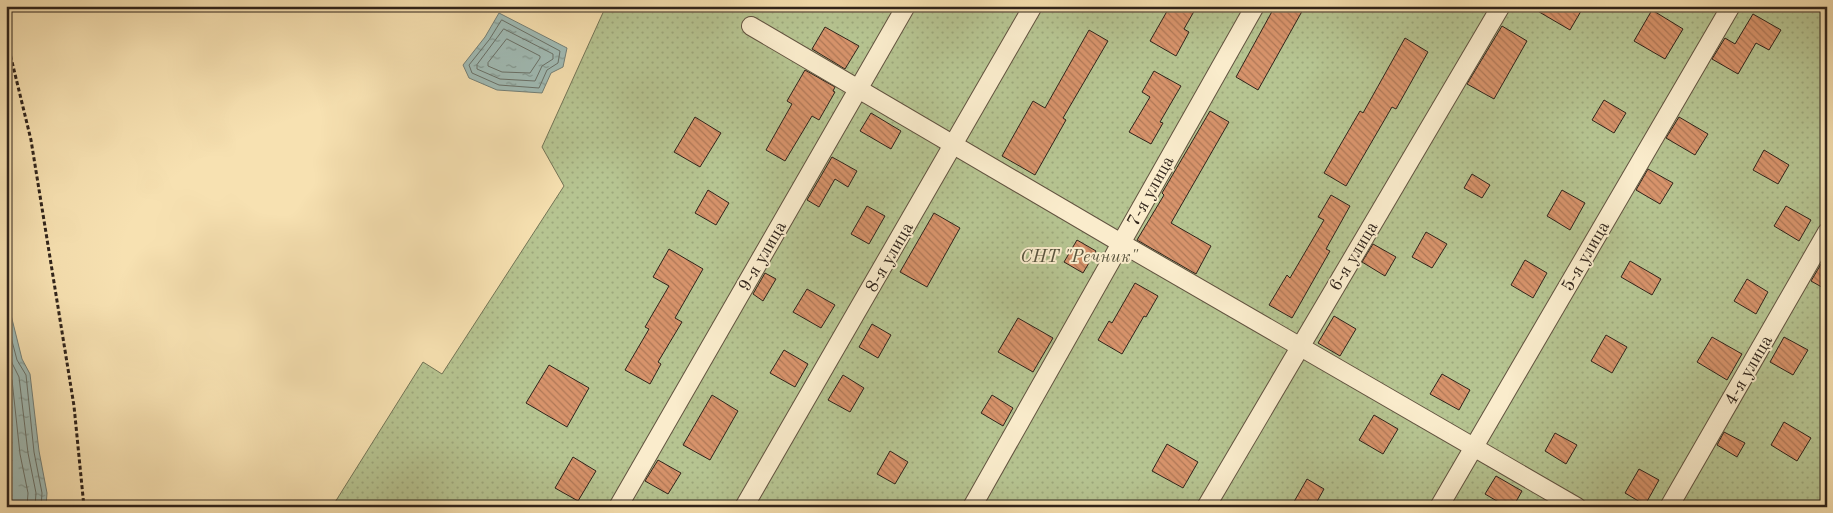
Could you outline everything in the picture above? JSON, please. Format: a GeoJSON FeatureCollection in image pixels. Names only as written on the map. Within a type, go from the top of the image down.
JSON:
{"type":"FeatureCollection","features":[{"type":"Feature","properties":{"kind":"street","name":"9-я улица"},"geometry":{"type":"LineString","coordinates":[[618,507],[906,6]]}},
{"type":"Feature","properties":{"kind":"street","name":"8-я улица"},"geometry":{"type":"LineString","coordinates":[[744,507],[1033,6]]}},
{"type":"Feature","properties":{"kind":"street","name":"7-я улица"},"geometry":{"type":"LineString","coordinates":[[972,507],[1255,6]]}},
{"type":"Feature","properties":{"kind":"street","name":"6-я улица"},"geometry":{"type":"LineString","coordinates":[[1206,507],[1299,346],[1501,6]]}},
{"type":"Feature","properties":{"kind":"street","name":"5-я улица"},"geometry":{"type":"LineString","coordinates":[[1439,507],[1730,6]]}},
{"type":"Feature","properties":{"kind":"street"},"geometry":{"type":"LineString","coordinates":[[751,26],[1121,244],[1577,507]]}},
{"type":"Feature","properties":{"kind":"street","name":"4-я улица"},"geometry":{"type":"LineString","coordinates":[[1669,507],[1827,232]]}},
{"type":"Feature","properties":{"kind":"path"},"geometry":{"type":"LineString","coordinates":[[6,37],[31,140],[74,406],[84,507]]}},
{"type":"Feature","properties":{"kind":"green space","name":"СНТ \"Речник\""},"geometry":{"type":"Polygon","coordinates":[[[606,6],[1827,6],[1827,507],[332,507],[423,362],[442,374],[564,186],[542,147],[606,6]]]}},
{"type":"Feature","properties":{"kind":"water"},"geometry":{"type":"Polygon","coordinates":[[[499,13],[567,48],[563,67],[551,73],[542,93],[497,90],[469,78],[463,65],[485,37],[499,13]]]}},
{"type":"Feature","properties":{"kind":"water"},"geometry":{"type":"Polygon","coordinates":[[[6,295],[22,359],[30,374],[39,451],[47,493],[46,507],[6,507],[6,295]]]}},
{"type":"Feature","properties":{"kind":"building"},"geometry":{"type":"Polygon","coordinates":[[[1170,6],[1197,6],[1184,29],[1189,32],[1176,56],[1150,41],[1170,6]]]}},
{"type":"Feature","properties":{"kind":"building"},"geometry":{"type":"Polygon","coordinates":[[[1275,6],[1305,6],[1258,90],[1236,77],[1275,6]]]}},
{"type":"Feature","properties":{"kind":"building"},"geometry":{"type":"Polygon","coordinates":[[[1529,6],[1584,6],[1570,30],[1529,6]]]}},
{"type":"Feature","properties":{"kind":"building"},"geometry":{"type":"Polygon","coordinates":[[[1652,10],[1683,29],[1665,59],[1634,41],[1652,10]]]}},
{"type":"Feature","properties":{"kind":"building"},"geometry":{"type":"Polygon","coordinates":[[[1753,14],[1781,30],[1769,50],[1756,43],[1738,74],[1712,59],[1725,38],[1735,44],[1753,14]]]}},
{"type":"Feature","properties":{"kind":"building"},"geometry":{"type":"Polygon","coordinates":[[[1502,26],[1527,41],[1494,99],[1467,84],[1502,26]]]}},
{"type":"Feature","properties":{"kind":"building"},"geometry":{"type":"Polygon","coordinates":[[[825,27],[859,46],[845,69],[812,49],[825,27]]]}},
{"type":"Feature","properties":{"kind":"building"},"geometry":{"type":"Polygon","coordinates":[[[1089,30],[1108,41],[1063,118],[1066,120],[1035,175],[1002,156],[1033,101],[1045,108],[1089,30]]]}},
{"type":"Feature","properties":{"kind":"building"},"geometry":{"type":"Polygon","coordinates":[[[1405,38],[1428,52],[1396,109],[1392,107],[1346,186],[1324,173],[1360,111],[1363,113],[1405,38]]]}},
{"type":"Feature","properties":{"kind":"building"},"geometry":{"type":"Polygon","coordinates":[[[805,70],[835,87],[833,91],[835,92],[819,120],[812,116],[785,161],[766,150],[792,104],[787,101],[805,70]]]}},
{"type":"Feature","properties":{"kind":"building"},"geometry":{"type":"Polygon","coordinates":[[[1154,71],[1181,86],[1160,122],[1163,123],[1151,144],[1129,132],[1150,97],[1142,92],[1154,71]]]}},
{"type":"Feature","properties":{"kind":"building"},"geometry":{"type":"Polygon","coordinates":[[[1604,100],[1626,113],[1614,133],[1592,120],[1604,100]]]}},
{"type":"Feature","properties":{"kind":"building"},"geometry":{"type":"Polygon","coordinates":[[[1210,111],[1229,122],[1171,223],[1211,246],[1196,274],[1137,240],[1210,111]]]}},
{"type":"Feature","properties":{"kind":"building"},"geometry":{"type":"Polygon","coordinates":[[[871,113],[901,131],[891,149],[860,131],[871,113]]]}},
{"type":"Feature","properties":{"kind":"building"},"geometry":{"type":"Polygon","coordinates":[[[695,117],[721,133],[700,167],[674,152],[695,117]]]}},
{"type":"Feature","properties":{"kind":"building"},"geometry":{"type":"Polygon","coordinates":[[[1679,117],[1708,134],[1695,155],[1666,138],[1679,117]]]}},
{"type":"Feature","properties":{"kind":"building"},"geometry":{"type":"Polygon","coordinates":[[[1764,150],[1789,165],[1778,184],[1753,170],[1764,150]]]}},
{"type":"Feature","properties":{"kind":"building"},"geometry":{"type":"Polygon","coordinates":[[[832,157],[857,171],[848,187],[835,179],[819,207],[807,200],[832,157]]]}},
{"type":"Feature","properties":{"kind":"building"},"geometry":{"type":"Polygon","coordinates":[[[1648,169],[1673,183],[1660,204],[1636,190],[1648,169]]]}},
{"type":"Feature","properties":{"kind":"building"},"geometry":{"type":"Polygon","coordinates":[[[1472,174],[1490,185],[1482,198],[1464,188],[1472,174]]]}},
{"type":"Feature","properties":{"kind":"building"},"geometry":{"type":"Polygon","coordinates":[[[708,190],[729,203],[716,225],[695,213],[708,190]]]}},
{"type":"Feature","properties":{"kind":"building"},"geometry":{"type":"Polygon","coordinates":[[[1562,190],[1585,203],[1570,230],[1547,216],[1562,190]]]}},
{"type":"Feature","properties":{"kind":"building"},"geometry":{"type":"Polygon","coordinates":[[[1331,195],[1350,206],[1326,249],[1330,251],[1292,318],[1269,305],[1287,275],[1290,278],[1324,220],[1318,217],[1331,195]]]}},
{"type":"Feature","properties":{"kind":"building"},"geometry":{"type":"Polygon","coordinates":[[[867,206],[885,216],[869,244],[851,234],[867,206]]]}},
{"type":"Feature","properties":{"kind":"building"},"geometry":{"type":"Polygon","coordinates":[[[1786,206],[1811,220],[1799,241],[1774,226],[1786,206]]]}},
{"type":"Feature","properties":{"kind":"building"},"geometry":{"type":"Polygon","coordinates":[[[934,213],[960,228],[927,287],[900,272],[934,213]]]}},
{"type":"Feature","properties":{"kind":"building"},"geometry":{"type":"Polygon","coordinates":[[[1426,232],[1447,244],[1432,268],[1412,257],[1426,232]]]}},
{"type":"Feature","properties":{"kind":"building"},"geometry":{"type":"Polygon","coordinates":[[[1077,240],[1096,251],[1083,273],[1064,262],[1077,240]]]}},
{"type":"Feature","properties":{"kind":"building"},"geometry":{"type":"Polygon","coordinates":[[[1373,244],[1396,257],[1385,276],[1362,262],[1373,244]]]}},
{"type":"Feature","properties":{"kind":"building"},"geometry":{"type":"Polygon","coordinates":[[[669,249],[703,269],[675,318],[682,322],[658,362],[661,364],[650,384],[625,370],[649,329],[645,327],[669,286],[653,277],[669,249]]]}},
{"type":"Feature","properties":{"kind":"building"},"geometry":{"type":"Polygon","coordinates":[[[1827,254],[1827,290],[1811,281],[1827,254]]]}},
{"type":"Feature","properties":{"kind":"building"},"geometry":{"type":"Polygon","coordinates":[[[1525,260],[1547,273],[1533,298],[1511,285],[1525,260]]]}},
{"type":"Feature","properties":{"kind":"building"},"geometry":{"type":"Polygon","coordinates":[[[1630,261],[1661,279],[1652,295],[1621,277],[1630,261]]]}},
{"type":"Feature","properties":{"kind":"building"},"geometry":{"type":"Polygon","coordinates":[[[765,273],[776,279],[763,301],[753,294],[765,273]]]}},
{"type":"Feature","properties":{"kind":"building"},"geometry":{"type":"Polygon","coordinates":[[[1747,279],[1768,292],[1756,314],[1734,301],[1747,279]]]}},
{"type":"Feature","properties":{"kind":"building"},"geometry":{"type":"Polygon","coordinates":[[[1135,283],[1158,296],[1122,354],[1098,340],[1109,321],[1112,323],[1135,283]]]}},
{"type":"Feature","properties":{"kind":"building"},"geometry":{"type":"Polygon","coordinates":[[[807,289],[835,305],[821,328],[793,312],[807,289]]]}},
{"type":"Feature","properties":{"kind":"building"},"geometry":{"type":"Polygon","coordinates":[[[1334,316],[1356,329],[1340,356],[1318,343],[1334,316]]]}},
{"type":"Feature","properties":{"kind":"building"},"geometry":{"type":"Polygon","coordinates":[[[1018,318],[1053,338],[1033,372],[998,352],[1018,318]]]}},
{"type":"Feature","properties":{"kind":"building"},"geometry":{"type":"Polygon","coordinates":[[[872,324],[891,335],[878,358],[859,347],[872,324]]]}},
{"type":"Feature","properties":{"kind":"building"},"geometry":{"type":"Polygon","coordinates":[[[1606,335],[1627,347],[1612,373],[1591,361],[1606,335]]]}},
{"type":"Feature","properties":{"kind":"building"},"geometry":{"type":"Polygon","coordinates":[[[1712,337],[1742,354],[1727,380],[1697,362],[1712,337]]]}},
{"type":"Feature","properties":{"kind":"building"},"geometry":{"type":"Polygon","coordinates":[[[1784,337],[1808,350],[1793,375],[1770,362],[1784,337]]]}},
{"type":"Feature","properties":{"kind":"building"},"geometry":{"type":"Polygon","coordinates":[[[784,350],[808,364],[795,387],[770,373],[784,350]]]}},
{"type":"Feature","properties":{"kind":"building"},"geometry":{"type":"Polygon","coordinates":[[[549,365],[589,388],[567,427],[526,403],[549,365]]]}},
{"type":"Feature","properties":{"kind":"building"},"geometry":{"type":"Polygon","coordinates":[[[1442,374],[1470,390],[1459,410],[1430,394],[1442,374]]]}},
{"type":"Feature","properties":{"kind":"building"},"geometry":{"type":"Polygon","coordinates":[[[843,375],[864,388],[850,412],[828,400],[843,375]]]}},
{"type":"Feature","properties":{"kind":"building"},"geometry":{"type":"Polygon","coordinates":[[[712,395],[738,411],[710,460],[683,445],[712,395]]]}},
{"type":"Feature","properties":{"kind":"building"},"geometry":{"type":"Polygon","coordinates":[[[992,395],[1013,408],[1003,426],[981,413],[992,395]]]}},
{"type":"Feature","properties":{"kind":"building"},"geometry":{"type":"Polygon","coordinates":[[[1374,415],[1398,429],[1383,454],[1359,440],[1374,415]]]}},
{"type":"Feature","properties":{"kind":"building"},"geometry":{"type":"Polygon","coordinates":[[[1784,422],[1811,438],[1797,461],[1771,445],[1784,422]]]}},
{"type":"Feature","properties":{"kind":"building"},"geometry":{"type":"Polygon","coordinates":[[[1724,432],[1745,443],[1737,457],[1717,445],[1724,432]]]}},
{"type":"Feature","properties":{"kind":"building"},"geometry":{"type":"Polygon","coordinates":[[[1555,433],[1577,445],[1566,464],[1545,451],[1555,433]]]}},
{"type":"Feature","properties":{"kind":"building"},"geometry":{"type":"Polygon","coordinates":[[[1167,444],[1198,462],[1183,488],[1152,471],[1167,444]]]}},
{"type":"Feature","properties":{"kind":"building"},"geometry":{"type":"Polygon","coordinates":[[[890,451],[908,462],[895,484],[877,474],[890,451]]]}},
{"type":"Feature","properties":{"kind":"building"},"geometry":{"type":"Polygon","coordinates":[[[573,457],[596,471],[578,501],[555,488],[573,457]]]}},
{"type":"Feature","properties":{"kind":"building"},"geometry":{"type":"Polygon","coordinates":[[[658,460],[681,473],[668,494],[645,481],[658,460]]]}},
{"type":"Feature","properties":{"kind":"building"},"geometry":{"type":"Polygon","coordinates":[[[1639,469],[1659,480],[1645,505],[1625,493],[1639,469]]]}},
{"type":"Feature","properties":{"kind":"building"},"geometry":{"type":"Polygon","coordinates":[[[1496,476],[1522,491],[1513,507],[1507,507],[1485,494],[1496,476]]]}},
{"type":"Feature","properties":{"kind":"building"},"geometry":{"type":"Polygon","coordinates":[[[1307,479],[1324,489],[1314,507],[1291,507],[1307,479]]]}}]}
